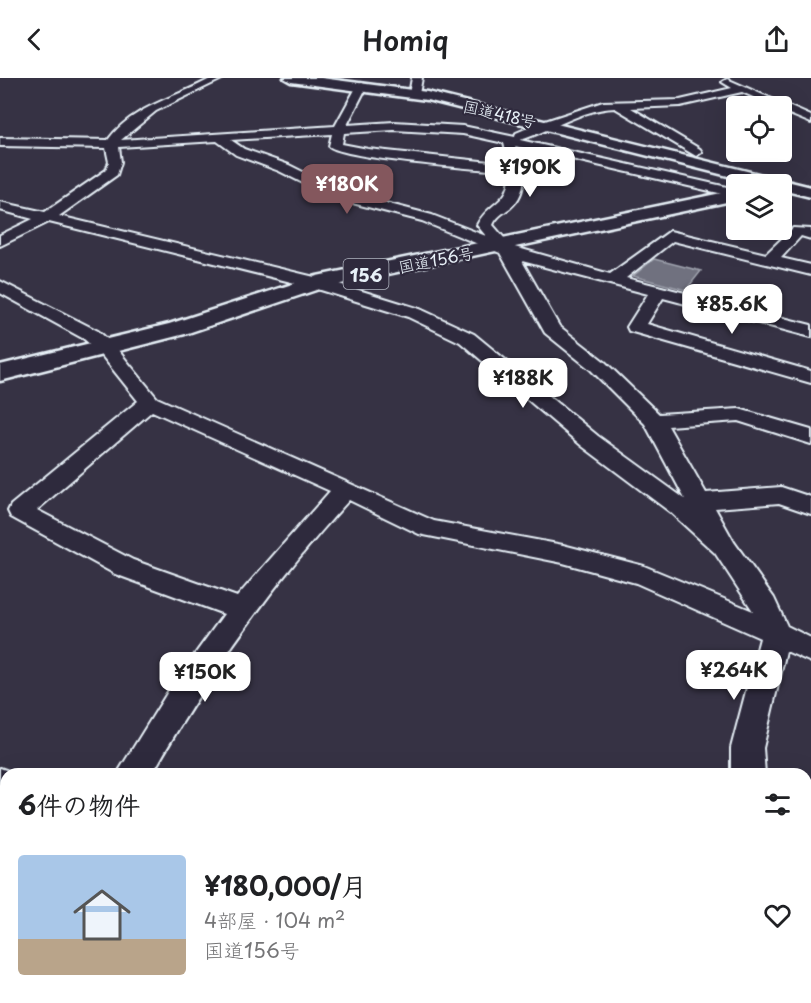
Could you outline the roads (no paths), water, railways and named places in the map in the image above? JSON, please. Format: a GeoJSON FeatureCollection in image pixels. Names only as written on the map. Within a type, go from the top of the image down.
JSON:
{"type":"FeatureCollection","features":[{"type":"Feature","properties":{"kind":"highway","name":"国道418号"},"geometry":{"type":"LineString","coordinates":[[291,78],[362,86],[416,86],[546,124],[736,174]]}},
{"type":"Feature","properties":{"kind":"highway"},"geometry":{"type":"LineString","coordinates":[[792,179],[811,174]]}},
{"type":"Feature","properties":{"kind":"highway","name":"国道418号"},"geometry":{"type":"LineString","coordinates":[[792,188],[811,192]]}},
{"type":"Feature","properties":{"kind":"highway","name":"国道156号"},"geometry":{"type":"LineString","coordinates":[[0,373],[177,329],[317,283],[500,247],[726,196]]}},
{"type":"Feature","properties":{"kind":"street"},"geometry":{"type":"LineString","coordinates":[[112,144],[140,118],[159,106],[183,93],[202,88],[219,78]]}},
{"type":"Feature","properties":{"kind":"street"},"geometry":{"type":"LineString","coordinates":[[719,78],[758,96]]}},
{"type":"Feature","properties":{"kind":"street"},"geometry":{"type":"LineString","coordinates":[[362,86],[339,129],[335,146],[345,150],[516,169]]}},
{"type":"Feature","properties":{"kind":"street"},"geometry":{"type":"LineString","coordinates":[[743,89],[680,103],[615,104],[546,124],[511,140],[509,146],[515,158],[516,169],[515,192],[509,201],[489,216],[485,225],[500,247],[512,258],[552,329],[598,366],[654,421],[724,547],[765,605],[776,633],[747,748],[748,768]]}},
{"type":"Feature","properties":{"kind":"street"},"geometry":{"type":"LineString","coordinates":[[615,104],[677,138],[696,152]]}},
{"type":"Feature","properties":{"kind":"street"},"geometry":{"type":"LineString","coordinates":[[792,112],[811,120]]}},
{"type":"Feature","properties":{"kind":"street"},"geometry":{"type":"LineString","coordinates":[[0,142],[112,144],[339,129],[436,126],[511,140],[726,192]]}},
{"type":"Feature","properties":{"kind":"street"},"geometry":{"type":"LineString","coordinates":[[218,136],[240,152],[284,168],[338,195],[427,218],[521,256],[811,331]]}},
{"type":"Feature","properties":{"kind":"street"},"geometry":{"type":"LineString","coordinates":[[0,241],[48,217],[112,172],[115,162],[112,144]]}},
{"type":"Feature","properties":{"kind":"street"},"geometry":{"type":"LineString","coordinates":[[0,206],[317,283],[414,313],[466,338],[493,358],[590,441],[679,506],[724,547]]}},
{"type":"Feature","properties":{"kind":"street"},"geometry":{"type":"LineString","coordinates":[[770,260],[798,231],[811,234]]}},
{"type":"Feature","properties":{"kind":"street"},"geometry":{"type":"LineString","coordinates":[[614,279],[670,236],[811,270]]}},
{"type":"Feature","properties":{"kind":"street"},"geometry":{"type":"LineString","coordinates":[[0,286],[91,335],[106,348],[150,402],[261,450],[428,528],[563,554],[644,576],[776,633],[811,651]]}},
{"type":"Feature","properties":{"kind":"street"},"geometry":{"type":"LineString","coordinates":[[659,291],[636,327],[811,377]]}},
{"type":"Feature","properties":{"kind":"street"},"geometry":{"type":"LineString","coordinates":[[0,307],[26,302]]}},
{"type":"Feature","properties":{"kind":"street"},"geometry":{"type":"LineString","coordinates":[[150,402],[20,511],[124,567],[243,610]]}},
{"type":"Feature","properties":{"kind":"street"},"geometry":{"type":"LineString","coordinates":[[654,421],[739,415],[811,437]]}},
{"type":"Feature","properties":{"kind":"street"},"geometry":{"type":"LineString","coordinates":[[138,768],[176,703],[243,610],[309,527],[345,490]]}},
{"type":"Feature","properties":{"kind":"street"},"geometry":{"type":"LineString","coordinates":[[698,502],[781,495],[811,506]]}},
{"type":"Feature","properties":{"kind":"water"},"geometry":{"type":"Polygon","coordinates":[[[654,259],[701,271],[686,290],[633,276],[654,259]]]}}]}
